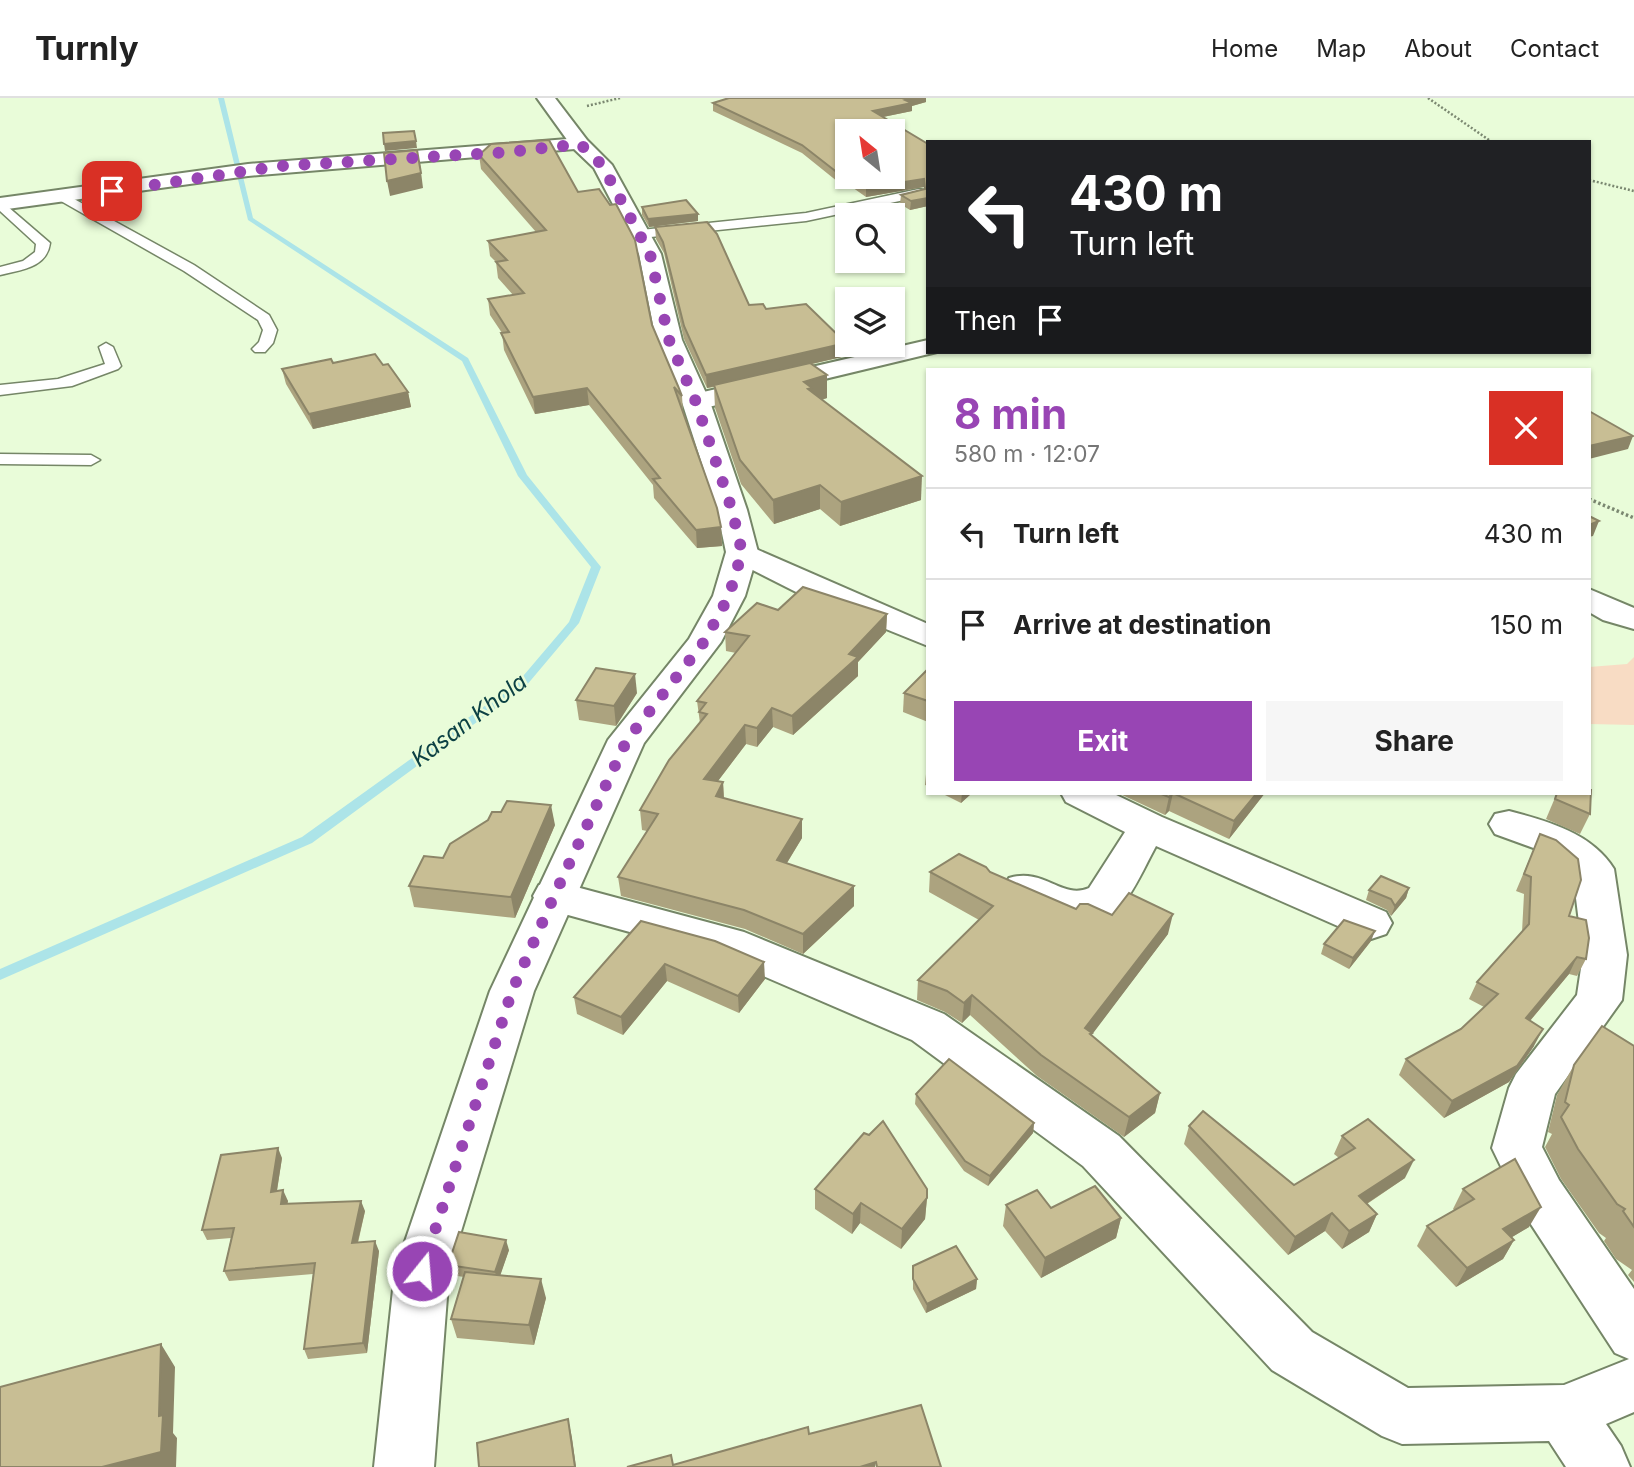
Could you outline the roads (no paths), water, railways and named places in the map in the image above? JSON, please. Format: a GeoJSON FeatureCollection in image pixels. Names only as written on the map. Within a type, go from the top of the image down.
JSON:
{"type":"FeatureCollection","features":[{"type":"Feature","properties":{"kind":"street"},"geometry":{"type":"LineString","coordinates":[[404,1467],[422,1271],[512,991],[627,740],[704,642],[729,596],[742,552],[732,510],[696,402],[669,340],[650,254],[602,165],[580,144],[546,98]]}},
{"type":"Feature","properties":{"kind":"street"},"geometry":{"type":"LineString","coordinates":[[0,204],[65,198],[281,166],[509,152],[580,144]]}},
{"type":"Feature","properties":{"kind":"street"},"geometry":{"type":"LineString","coordinates":[[696,402],[926,347]]}},
{"type":"Feature","properties":{"kind":"street"},"geometry":{"type":"LineString","coordinates":[[742,552],[816,589],[926,635]]}},
{"type":"Feature","properties":{"kind":"street"},"geometry":{"type":"LineString","coordinates":[[1591,600],[1615,613],[1634,619]]}},
{"type":"Feature","properties":{"kind":"street"},"geometry":{"type":"LineString","coordinates":[[1084,795],[1148,827],[1371,923]]}},
{"type":"Feature","properties":{"kind":"street"},"geometry":{"type":"LineString","coordinates":[[1509,824],[1564,844],[1593,869],[1605,955],[1599,1000],[1533,1088],[1517,1148],[1541,1196],[1634,1335]]}},
{"type":"Feature","properties":{"kind":"street"},"geometry":{"type":"LineString","coordinates":[[1004,880],[1068,907],[1086,907],[1104,899],[1148,827]]}},
{"type":"Feature","properties":{"kind":"street"},"geometry":{"type":"LineString","coordinates":[[554,896],[729,943],[928,1027],[1101,1151],[1292,1351],[1402,1416],[1564,1413],[1634,1384]]}},
{"type":"Feature","properties":{"kind":"street"},"geometry":{"type":"LineString","coordinates":[[1564,1413],[1600,1467]]}},
{"type":"Feature","properties":{"kind":"lane"},"geometry":{"type":"LineString","coordinates":[[641,234],[806,217],[919,193]]}},
{"type":"Feature","properties":{"kind":"lane"},"geometry":{"type":"LineString","coordinates":[[65,198],[189,268],[264,318],[270,330],[266,343],[260,349]]}},
{"type":"Feature","properties":{"kind":"lane"},"geometry":{"type":"LineString","coordinates":[[0,204],[43,243],[42,253],[28,264],[0,271]]}},
{"type":"Feature","properties":{"kind":"lane"},"geometry":{"type":"LineString","coordinates":[[0,390],[58,384],[103,372],[113,366],[106,347]]}},
{"type":"Feature","properties":{"kind":"lane"},"geometry":{"type":"LineString","coordinates":[[0,458],[91,460]]}},
{"type":"Feature","properties":{"kind":"waterway","name":"Kasan Khola"},"geometry":{"type":"LineString","coordinates":[[0,975],[307,840],[522,684],[574,623],[596,567],[523,476],[465,360],[250,219],[221,98]]}}]}
